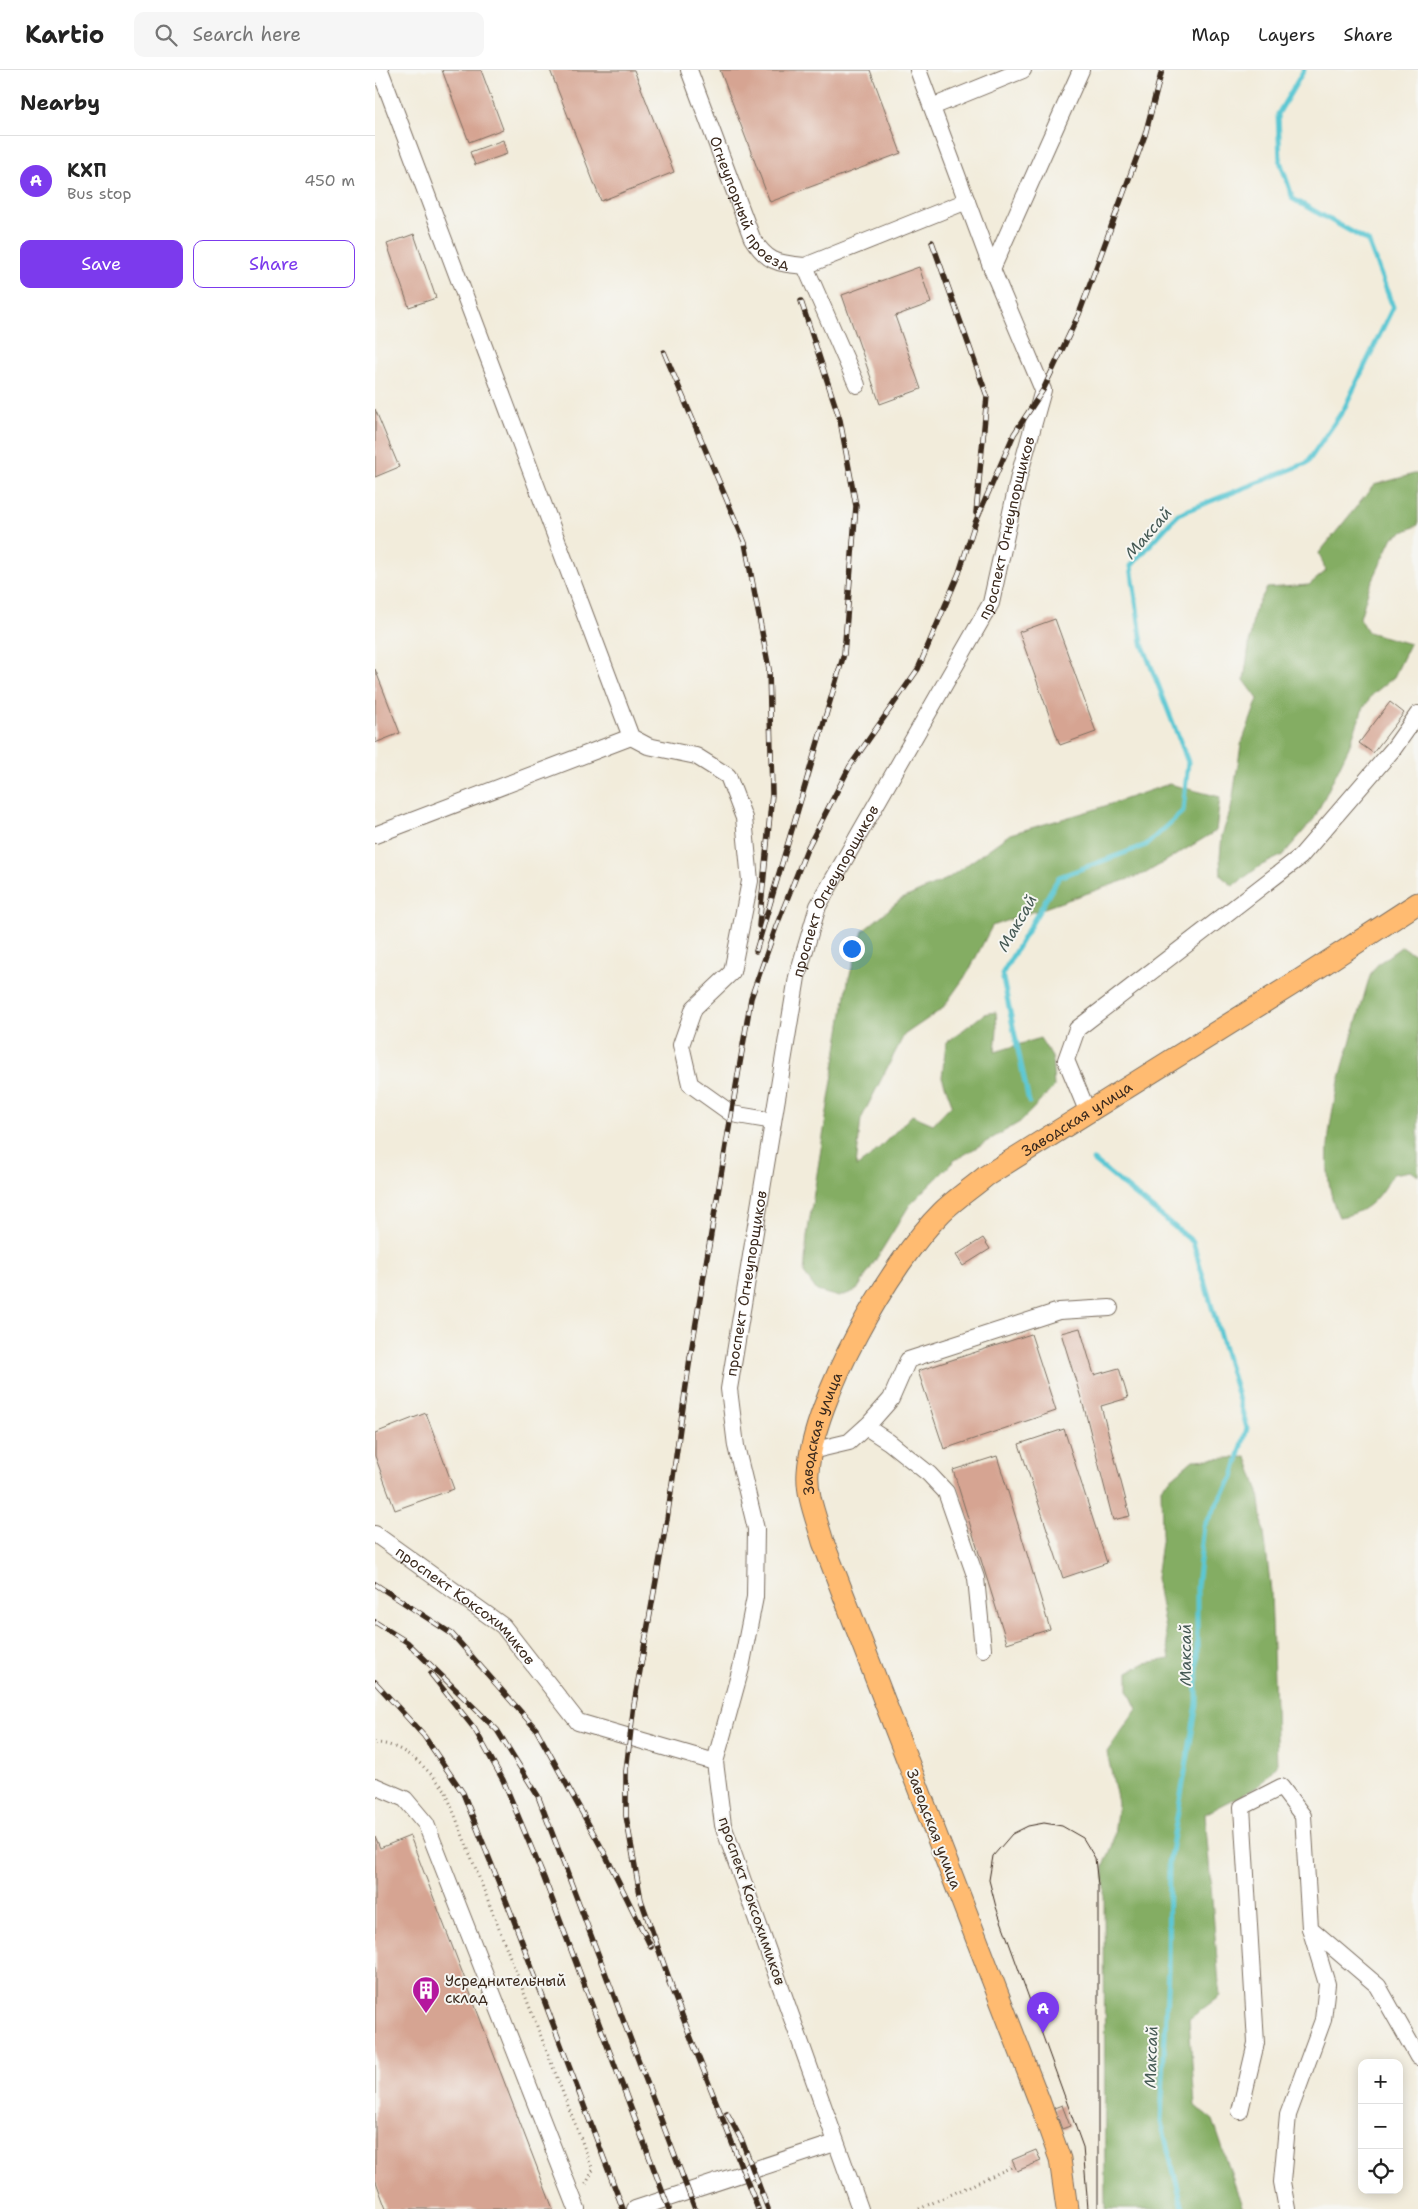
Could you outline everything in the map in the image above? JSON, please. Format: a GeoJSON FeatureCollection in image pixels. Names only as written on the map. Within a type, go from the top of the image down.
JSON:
{"type":"FeatureCollection","features":[{"type":"Feature","properties":{"kind":"main road","name":"Заводская улица"},"geometry":{"type":"LineString","coordinates":[[1067,2209],[1060,2159],[1040,2103],[823,1542],[811,1499],[808,1474],[811,1451],[833,1384],[863,1324],[903,1257],[942,1211],[986,1176],[1301,979],[1418,903]]}},
{"type":"Feature","properties":{"kind":"street"},"geometry":{"type":"LineString","coordinates":[[380,70],[631,736],[648,746],[696,756],[728,776],[744,818],[750,882],[732,972],[694,1008],[681,1045],[690,1084],[731,1114],[773,1121]]}},
{"type":"Feature","properties":{"kind":"street","name":"Огнеупорный проезд"},"geometry":{"type":"LineString","coordinates":[[689,70],[752,238],[762,254],[783,264],[805,266],[967,201]]}},
{"type":"Feature","properties":{"kind":"street","name":"проспект Огнеупорщиков"},"geometry":{"type":"LineString","coordinates":[[715,1762],[741,1668],[755,1596],[756,1530],[736,1446],[729,1389],[797,977],[818,906],[991,603],[1019,476],[1043,390],[992,269],[919,70]]}},
{"type":"Feature","properties":{"kind":"street"},"geometry":{"type":"LineString","coordinates":[[932,107],[1023,70]]}},
{"type":"Feature","properties":{"kind":"street"},"geometry":{"type":"LineString","coordinates":[[992,269],[1081,70]]}},
{"type":"Feature","properties":{"kind":"street"},"geometry":{"type":"LineString","coordinates":[[805,266],[857,385]]}},
{"type":"Feature","properties":{"kind":"street"},"geometry":{"type":"LineString","coordinates":[[1088,1113],[1066,1060],[1077,1029],[1300,857],[1394,748],[1418,714]]}},
{"type":"Feature","properties":{"kind":"street"},"geometry":{"type":"LineString","coordinates":[[375,835],[631,736]]}},
{"type":"Feature","properties":{"kind":"street"},"geometry":{"type":"LineString","coordinates":[[811,1451],[849,1442],[891,1399],[908,1360],[1059,1311],[1110,1308]]}},
{"type":"Feature","properties":{"kind":"street"},"geometry":{"type":"LineString","coordinates":[[866,1426],[929,1474],[946,1492],[976,1578],[983,1649]]}},
{"type":"Feature","properties":{"kind":"street","name":"проспект Коксохимиков"},"geometry":{"type":"LineString","coordinates":[[375,1534],[503,1626],[579,1722],[715,1762],[723,1825],[860,2209]]}},
{"type":"Feature","properties":{"kind":"street"},"geometry":{"type":"LineString","coordinates":[[375,1786],[405,1799],[426,1824],[577,2209]]}},
{"type":"Feature","properties":{"kind":"street"},"geometry":{"type":"LineString","coordinates":[[1240,2111],[1256,2044],[1241,1807],[1281,1787],[1303,1816],[1310,1928],[1327,1984],[1323,2020],[1288,2115],[1282,2182],[1287,2209]]}},
{"type":"Feature","properties":{"kind":"street"},"geometry":{"type":"LineString","coordinates":[[1310,1928],[1378,1986],[1418,2057]]}},
{"type":"Feature","properties":{"kind":"street"},"geometry":{"type":"LineString","coordinates":[[635,2209],[835,2143]]}},
{"type":"Feature","properties":{"kind":"path"},"geometry":{"type":"LineString","coordinates":[[375,1743],[386,1743],[423,1764],[445,1790],[593,2170],[581,2192]]}},
{"type":"Feature","properties":{"kind":"path"},"geometry":{"type":"LineString","coordinates":[[919,2209],[1015,2166]]}},
{"type":"Feature","properties":{"kind":"green space"},"geometry":{"type":"Polygon","coordinates":[[[1418,474],[1418,525],[1393,537],[1369,588],[1360,618],[1368,632],[1410,644],[1394,677],[1372,695],[1362,711],[1349,747],[1314,819],[1283,855],[1260,866],[1233,886],[1221,876],[1220,857],[1222,835],[1231,809],[1241,745],[1258,699],[1244,680],[1254,611],[1267,588],[1309,585],[1326,571],[1319,553],[1374,485],[1418,474]]]}},
{"type":"Feature","properties":{"kind":"green space"},"geometry":{"type":"Polygon","coordinates":[[[1169,784],[1220,797],[1216,831],[1146,873],[992,926],[969,971],[942,1009],[904,1035],[861,1119],[856,1167],[871,1156],[912,1115],[933,1124],[952,1104],[942,1077],[946,1043],[984,1014],[996,1012],[995,1052],[1040,1038],[1052,1057],[1054,1087],[1020,1122],[955,1160],[909,1206],[857,1290],[839,1297],[817,1291],[804,1273],[807,1236],[848,981],[863,931],[900,900],[947,879],[1010,834],[1093,810],[1169,784]]]}},
{"type":"Feature","properties":{"kind":"green space"},"geometry":{"type":"Polygon","coordinates":[[[1402,946],[1412,953],[1418,951],[1418,1176],[1411,1171],[1393,1174],[1372,1203],[1358,1212],[1339,1217],[1331,1194],[1328,1169],[1328,1143],[1337,1088],[1371,974],[1379,963],[1402,946]]]}},
{"type":"Feature","properties":{"kind":"green space"},"geometry":{"type":"Polygon","coordinates":[[[1247,1457],[1259,1492],[1271,1591],[1277,1765],[1257,1787],[1205,1814],[1220,1996],[1189,2019],[1195,2106],[1213,2120],[1243,2209],[1105,2209],[1104,1866],[1113,1844],[1118,1803],[1107,1752],[1137,1709],[1128,1690],[1128,1672],[1145,1663],[1170,1659],[1156,1578],[1162,1535],[1161,1487],[1193,1460],[1247,1457]]]}},
{"type":"Feature","properties":{"kind":"building"},"geometry":{"type":"Polygon","coordinates":[[[442,70],[481,70],[503,129],[469,142],[442,70]]]}},
{"type":"Feature","properties":{"kind":"building"},"geometry":{"type":"Polygon","coordinates":[[[550,70],[634,70],[674,172],[601,201],[550,70]]]}},
{"type":"Feature","properties":{"kind":"building"},"geometry":{"type":"Polygon","coordinates":[[[720,70],[870,70],[901,153],[770,202],[720,70]]]}},
{"type":"Feature","properties":{"kind":"building"},"geometry":{"type":"Polygon","coordinates":[[[503,140],[507,154],[475,165],[470,152],[503,140]]]}},
{"type":"Feature","properties":{"kind":"building"},"geometry":{"type":"Polygon","coordinates":[[[414,234],[436,298],[409,307],[387,244],[414,234]]]}},
{"type":"Feature","properties":{"kind":"building"},"geometry":{"type":"Polygon","coordinates":[[[919,267],[931,303],[895,316],[921,389],[880,404],[842,295],[919,267]]]}},
{"type":"Feature","properties":{"kind":"building"},"geometry":{"type":"Polygon","coordinates":[[[375,409],[399,467],[375,477],[375,409]]]}},
{"type":"Feature","properties":{"kind":"building"},"geometry":{"type":"Polygon","coordinates":[[[1055,619],[1096,732],[1060,745],[1019,632],[1055,619]]]}},
{"type":"Feature","properties":{"kind":"building"},"geometry":{"type":"Polygon","coordinates":[[[375,669],[400,733],[375,743],[375,669]]]}},
{"type":"Feature","properties":{"kind":"building"},"geometry":{"type":"Polygon","coordinates":[[[1390,702],[1404,713],[1373,753],[1359,743],[1390,702]]]}},
{"type":"Feature","properties":{"kind":"building"},"geometry":{"type":"Polygon","coordinates":[[[983,1238],[990,1249],[963,1266],[956,1255],[983,1238]]]}},
{"type":"Feature","properties":{"kind":"building"},"geometry":{"type":"Polygon","coordinates":[[[1080,1328],[1094,1375],[1119,1368],[1128,1398],[1101,1406],[1130,1516],[1113,1520],[1085,1411],[1061,1333],[1080,1328]]]}},
{"type":"Feature","properties":{"kind":"building"},"geometry":{"type":"Polygon","coordinates":[[[1031,1334],[1056,1411],[944,1449],[918,1371],[1031,1334]]]}},
{"type":"Feature","properties":{"kind":"building"},"geometry":{"type":"Polygon","coordinates":[[[426,1413],[454,1489],[395,1510],[375,1456],[375,1433],[426,1413]]]}},
{"type":"Feature","properties":{"kind":"building"},"geometry":{"type":"Polygon","coordinates":[[[1064,1429],[1107,1563],[1063,1578],[1019,1444],[1064,1429]]]}},
{"type":"Feature","properties":{"kind":"building"},"geometry":{"type":"Polygon","coordinates":[[[997,1456],[1050,1629],[1007,1643],[953,1470],[997,1456]]]}},
{"type":"Feature","properties":{"kind":"building","name":"Усреднительный склад"},"geometry":{"type":"Polygon","coordinates":[[[375,1836],[380,1848],[410,1836],[553,2209],[386,2209],[375,2179],[375,1836]]]}},
{"type":"Feature","properties":{"kind":"building"},"geometry":{"type":"Polygon","coordinates":[[[1062,2105],[1070,2126],[1062,2129],[1054,2108],[1062,2105]]]}},
{"type":"Feature","properties":{"kind":"building"},"geometry":{"type":"Polygon","coordinates":[[[1036,2150],[1041,2161],[1017,2171],[1012,2160],[1036,2150]]]}},
{"type":"Feature","properties":{"kind":"waterway","name":"Максай"},"geometry":{"type":"LineString","coordinates":[[1029,1102],[1002,974],[1059,877],[1146,845],[1183,811],[1188,762],[1142,643],[1131,566],[1178,514],[1307,463],[1344,409],[1393,307],[1368,241],[1293,199],[1280,161],[1278,114],[1304,70]]}},
{"type":"Feature","properties":{"kind":"waterway","name":"Максай"},"geometry":{"type":"LineString","coordinates":[[1093,1160],[1193,1242],[1247,1428],[1233,1477],[1204,1526],[1197,1586],[1197,1704],[1169,1863],[1168,1970],[1161,2122],[1183,2209]]}},
{"type":"Feature","properties":{"kind":"tram line"},"geometry":{"type":"LineString","coordinates":[[1088,2209],[1083,2147],[996,1907],[989,1880],[993,1856],[1012,1834],[1028,1826],[1044,1823],[1062,1826],[1083,1838],[1095,1858],[1098,1885],[1098,2209]]}},
{"type":"Feature","properties":{"kind":"railway"},"geometry":{"type":"LineString","coordinates":[[672,1987],[641,1900],[626,1816],[626,1771],[634,1704],[667,1519],[690,1358],[751,998],[776,927],[807,849],[850,766],[918,669],[959,573],[975,523],[1014,434],[1043,390],[1079,314],[1145,135],[1162,70]]}},
{"type":"Feature","properties":{"kind":"railway"},"geometry":{"type":"LineString","coordinates":[[932,242],[987,396],[976,513]]}},
{"type":"Feature","properties":{"kind":"railway"},"geometry":{"type":"LineString","coordinates":[[756,951],[844,654],[856,506],[840,420],[801,301]]}},
{"type":"Feature","properties":{"kind":"railway"},"geometry":{"type":"LineString","coordinates":[[664,352],[745,543],[769,669],[772,794],[759,926]]}},
{"type":"Feature","properties":{"kind":"railway"},"geometry":{"type":"LineString","coordinates":[[375,1584],[452,1634],[536,1729],[605,1854],[651,1947]]}},
{"type":"Feature","properties":{"kind":"railway"},"geometry":{"type":"LineString","coordinates":[[375,1622],[407,1642],[497,1730],[538,1796],[695,2209]]}},
{"type":"Feature","properties":{"kind":"railway"},"geometry":{"type":"LineString","coordinates":[[431,1674],[474,1728],[503,1780],[544,1878],[669,2209]]}},
{"type":"Feature","properties":{"kind":"railway"},"geometry":{"type":"LineString","coordinates":[[375,1682],[424,1736],[463,1793],[513,1918],[623,2209]]}},
{"type":"Feature","properties":{"kind":"railway"},"geometry":{"type":"LineString","coordinates":[[669,1982],[758,2209]]}},
{"type":"Feature","properties":{"kind":"railway"},"geometry":{"type":"LineString","coordinates":[[727,2113],[742,2141],[768,2209]]}},
{"type":"Feature","properties":{"kind":"place","name":"Усреднительный склад"},"geometry":{"type":"Point","coordinates":[426,2014]}},
{"type":"Feature","properties":{"kind":"place","name":"КХП"},"geometry":{"type":"Point","coordinates":[1043,2033]}}]}
